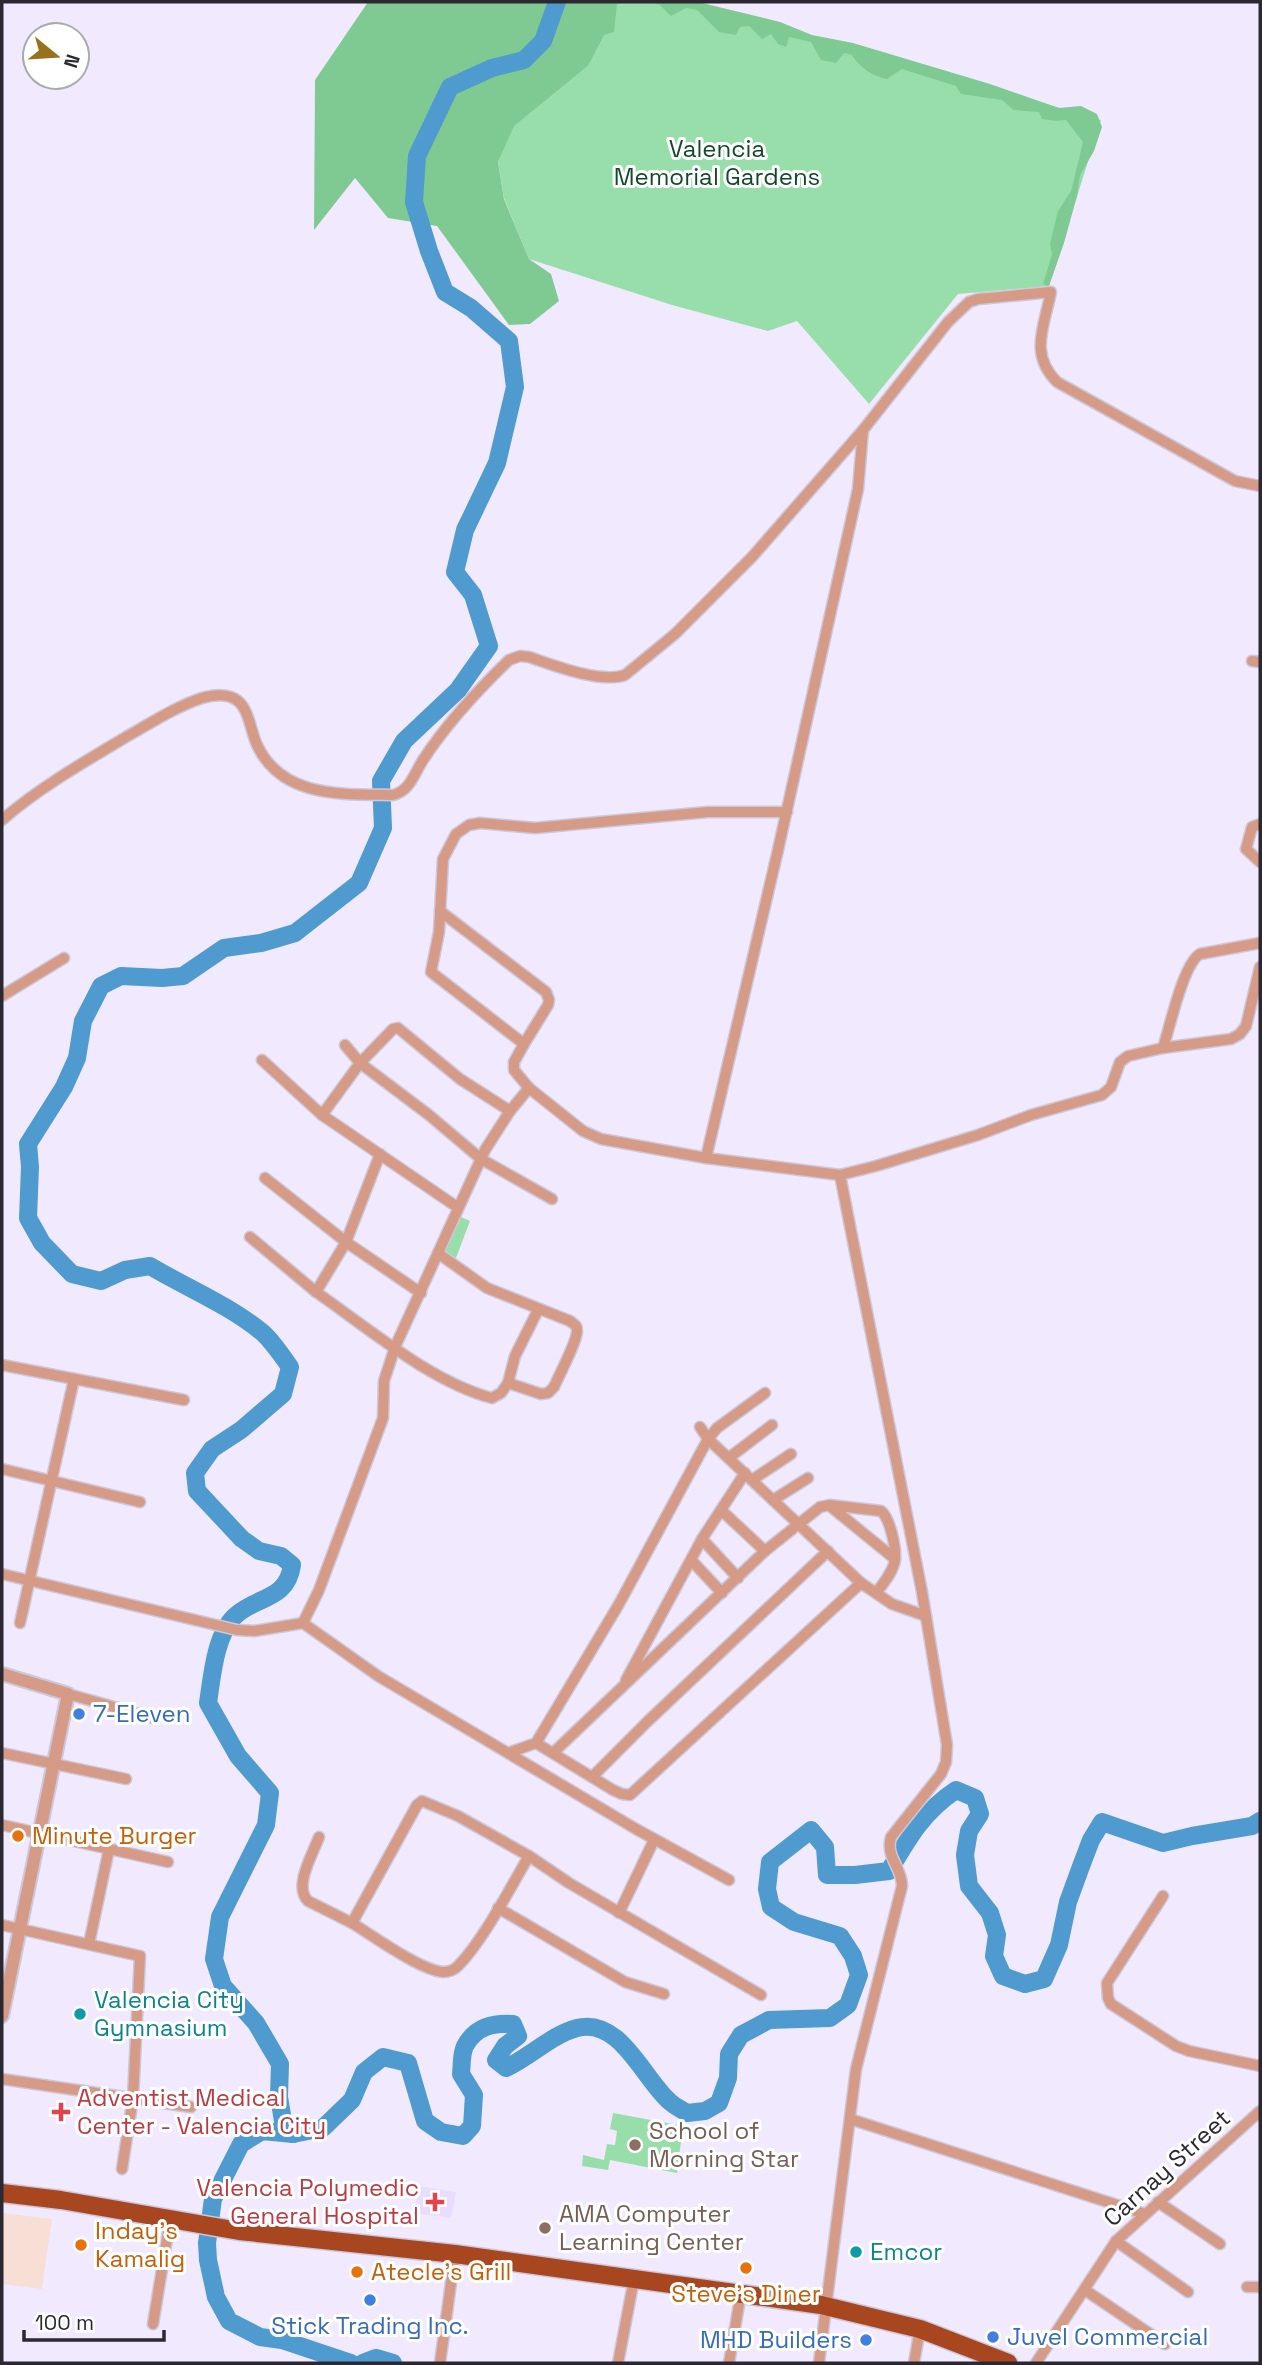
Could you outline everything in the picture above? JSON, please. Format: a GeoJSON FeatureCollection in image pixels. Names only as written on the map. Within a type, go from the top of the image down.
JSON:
{"type":"FeatureCollection","features":[{"type":"Feature","properties":{"kind":"highway"},"geometry":{"type":"LineString","coordinates":[[2,2193],[61,2200],[239,2231],[455,2254],[825,2306],[920,2329],[1008,2363]]}},
{"type":"Feature","properties":{"kind":"street"},"geometry":{"type":"LineString","coordinates":[[2,820],[79,765],[176,708],[216,695],[230,697],[241,704],[264,758],[285,780],[311,789],[393,795],[407,788],[450,723],[509,660],[520,656],[529,657],[588,674],[617,678],[625,675],[675,634],[752,557],[863,430],[948,322],[970,302],[978,299],[1051,292],[1039,351],[1042,364],[1057,382],[1235,481],[1260,486]]}},
{"type":"Feature","properties":{"kind":"street"},"geometry":{"type":"LineString","coordinates":[[706,1158],[787,812],[858,489],[863,430]]}},
{"type":"Feature","properties":{"kind":"street"},"geometry":{"type":"LineString","coordinates":[[524,1044],[431,972],[439,932],[443,859],[456,834],[469,825],[480,823],[535,828],[708,812],[787,812]]}},
{"type":"Feature","properties":{"kind":"street"},"geometry":{"type":"LineString","coordinates":[[1260,824],[1252,827],[1246,849],[1260,862]]}},
{"type":"Feature","properties":{"kind":"street"},"geometry":{"type":"LineString","coordinates":[[440,911],[546,992],[548,1005],[513,1067],[529,1088],[583,1131],[601,1139],[706,1158],[841,1175],[965,1139],[1031,1115],[1102,1096],[1111,1087],[1124,1059],[1163,1048],[1219,1042],[1240,1034],[1246,1026],[1259,973]]}},
{"type":"Feature","properties":{"kind":"street"},"geometry":{"type":"LineString","coordinates":[[1163,1048],[1188,970],[1195,957],[1260,943]]}},
{"type":"Feature","properties":{"kind":"street"},"geometry":{"type":"LineString","coordinates":[[2,996],[64,958]]}},
{"type":"Feature","properties":{"kind":"street"},"geometry":{"type":"LineString","coordinates":[[322,1115],[360,1063],[398,1028],[460,1079],[510,1111]]}},
{"type":"Feature","properties":{"kind":"street"},"geometry":{"type":"LineString","coordinates":[[345,1045],[360,1063],[429,1115],[481,1159],[552,1199]]}},
{"type":"Feature","properties":{"kind":"street"},"geometry":{"type":"LineString","coordinates":[[262,1060],[322,1115],[457,1207]]}},
{"type":"Feature","properties":{"kind":"street"},"geometry":{"type":"LineString","coordinates":[[303,1623],[319,1590],[383,1418],[384,1381],[395,1347],[481,1159],[510,1111],[529,1088]]}},
{"type":"Feature","properties":{"kind":"street"},"geometry":{"type":"LineString","coordinates":[[316,1292],[346,1242],[380,1154]]}},
{"type":"Feature","properties":{"kind":"street"},"geometry":{"type":"LineString","coordinates":[[819,2363],[856,2069],[902,1886],[900,1870],[889,1854],[888,1847],[891,1837],[941,1774],[946,1762],[947,1745],[926,1616],[841,1175]]}},
{"type":"Feature","properties":{"kind":"street"},"geometry":{"type":"LineString","coordinates":[[265,1178],[346,1242],[421,1293]]}},
{"type":"Feature","properties":{"kind":"street"},"geometry":{"type":"LineString","coordinates":[[250,1237],[316,1292],[424,1367],[487,1397],[495,1398],[508,1383],[515,1356],[538,1310]]}},
{"type":"Feature","properties":{"kind":"street"},"geometry":{"type":"LineString","coordinates":[[439,1254],[487,1288],[573,1323],[577,1330],[554,1387],[548,1393],[541,1394],[508,1383]]}},
{"type":"Feature","properties":{"kind":"street"},"geometry":{"type":"LineString","coordinates":[[2,1365],[184,1400]]}},
{"type":"Feature","properties":{"kind":"street"},"geometry":{"type":"LineString","coordinates":[[20,1623],[74,1379]]}},
{"type":"Feature","properties":{"kind":"street"},"geometry":{"type":"LineString","coordinates":[[508,1753],[536,1743],[619,1604],[708,1439],[717,1428],[765,1393]]}},
{"type":"Feature","properties":{"kind":"street"},"geometry":{"type":"LineString","coordinates":[[730,1457],[772,1425]]}},
{"type":"Feature","properties":{"kind":"street"},"geometry":{"type":"LineString","coordinates":[[700,1427],[708,1439],[861,1583],[892,1604],[926,1616]]}},
{"type":"Feature","properties":{"kind":"street"},"geometry":{"type":"LineString","coordinates":[[620,1690],[702,1539],[721,1510],[749,1476],[791,1454]]}},
{"type":"Feature","properties":{"kind":"street"},"geometry":{"type":"LineString","coordinates":[[2,1469],[140,1502]]}},
{"type":"Feature","properties":{"kind":"street"},"geometry":{"type":"LineString","coordinates":[[773,1500],[808,1478]]}},
{"type":"Feature","properties":{"kind":"street"},"geometry":{"type":"LineString","coordinates":[[554,1752],[765,1551],[813,1512],[830,1505],[885,1514],[890,1524],[895,1559],[890,1573],[876,1593]]}},
{"type":"Feature","properties":{"kind":"street"},"geometry":{"type":"LineString","coordinates":[[830,1505],[895,1559]]}},
{"type":"Feature","properties":{"kind":"street"},"geometry":{"type":"LineString","coordinates":[[721,1510],[765,1551]]}},
{"type":"Feature","properties":{"kind":"street"},"geometry":{"type":"LineString","coordinates":[[702,1539],[738,1578]]}},
{"type":"Feature","properties":{"kind":"street"},"geometry":{"type":"LineString","coordinates":[[592,1777],[828,1551]]}},
{"type":"Feature","properties":{"kind":"street"},"geometry":{"type":"LineString","coordinates":[[692,1561],[722,1593]]}},
{"type":"Feature","properties":{"kind":"street"},"geometry":{"type":"LineString","coordinates":[[2,1574],[237,1630],[254,1631],[303,1623],[378,1676],[654,1840],[729,1880]]}},
{"type":"Feature","properties":{"kind":"street"},"geometry":{"type":"LineString","coordinates":[[536,1743],[622,1794],[630,1795],[861,1583]]}},
{"type":"Feature","properties":{"kind":"street"},"geometry":{"type":"LineString","coordinates":[[2,1674],[153,1718]]}},
{"type":"Feature","properties":{"kind":"street"},"geometry":{"type":"LineString","coordinates":[[2,2016],[68,1694]]}},
{"type":"Feature","properties":{"kind":"street"},"geometry":{"type":"LineString","coordinates":[[2,1753],[126,1779]]}},
{"type":"Feature","properties":{"kind":"street"},"geometry":{"type":"LineString","coordinates":[[352,1923],[417,1805],[422,1801],[458,1816],[529,1856],[619,1913],[761,1995]]}},
{"type":"Feature","properties":{"kind":"street"},"geometry":{"type":"LineString","coordinates":[[2,1825],[168,1862]]}},
{"type":"Feature","properties":{"kind":"street"},"geometry":{"type":"LineString","coordinates":[[319,1836],[302,1884],[303,1896],[308,1902],[352,1923],[427,1967],[447,1972],[456,1968],[498,1908],[529,1856]]}},
{"type":"Feature","properties":{"kind":"street"},"geometry":{"type":"LineString","coordinates":[[619,1913],[654,1840]]}},
{"type":"Feature","properties":{"kind":"street"},"geometry":{"type":"LineString","coordinates":[[89,1944],[109,1849]]}},
{"type":"Feature","properties":{"kind":"street"},"geometry":{"type":"LineString","coordinates":[[1163,1896],[1107,1983],[1111,2004],[1176,2046],[1201,2055],[1260,2066]]}},
{"type":"Feature","properties":{"kind":"street"},"geometry":{"type":"LineString","coordinates":[[498,1908],[625,1982],[664,1994]]}},
{"type":"Feature","properties":{"kind":"street"},"geometry":{"type":"LineString","coordinates":[[2,1925],[140,1956],[132,2098],[122,2168]]}},
{"type":"Feature","properties":{"kind":"street"},"geometry":{"type":"LineString","coordinates":[[2,2079],[191,2107]]}},
{"type":"Feature","properties":{"kind":"street","name":"Carnay Street"},"geometry":{"type":"LineString","coordinates":[[1036,2363],[1116,2241],[1260,2111]]}},
{"type":"Feature","properties":{"kind":"street"},"geometry":{"type":"LineString","coordinates":[[850,2119],[1145,2214]]}},
{"type":"Feature","properties":{"kind":"street"},"geometry":{"type":"LineString","coordinates":[[1158,2202],[1220,2244]]}},
{"type":"Feature","properties":{"kind":"street"},"geometry":{"type":"LineString","coordinates":[[153,2324],[170,2220]]}},
{"type":"Feature","properties":{"kind":"street"},"geometry":{"type":"LineString","coordinates":[[1116,2241],[1188,2292]]}},
{"type":"Feature","properties":{"kind":"street"},"geometry":{"type":"LineString","coordinates":[[440,2363],[455,2254]]}},
{"type":"Feature","properties":{"kind":"street"},"geometry":{"type":"LineString","coordinates":[[618,2363],[634,2279]]}},
{"type":"Feature","properties":{"kind":"street"},"geometry":{"type":"LineString","coordinates":[[1247,2287],[1260,2287]]}},
{"type":"Feature","properties":{"kind":"street"},"geometry":{"type":"LineString","coordinates":[[1085,2290],[1165,2344]]}},
{"type":"Feature","properties":{"kind":"street"},"geometry":{"type":"LineString","coordinates":[[729,2363],[740,2293]]}},
{"type":"Feature","properties":{"kind":"street"},"geometry":{"type":"LineString","coordinates":[[914,2363],[920,2329]]}},
{"type":"Feature","properties":{"kind":"shaded area","name":"Valencia Polymedic General Hospital"},"geometry":{"type":"Polygon","coordinates":[[[419,2186],[456,2192],[451,2218],[414,2213],[419,2186]]]}},
{"type":"Feature","properties":{"kind":"shaded area"},"geometry":{"type":"Polygon","coordinates":[[[2,2213],[52,2219],[42,2289],[2,2284],[2,2213]]]}},
{"type":"Feature","properties":{"kind":"green space"},"geometry":{"type":"Polygon","coordinates":[[[368,2],[624,2],[617,4],[614,32],[604,35],[588,66],[514,126],[498,162],[504,199],[529,259],[551,274],[559,301],[530,324],[509,325],[437,226],[388,218],[355,178],[314,230],[315,80],[368,2]]]}},
{"type":"Feature","properties":{"kind":"green space","name":"Valencia Memorial Gardens"},"geometry":{"type":"Polygon","coordinates":[[[616,2],[696,2],[1101,120],[1049,286],[958,294],[869,404],[797,321],[768,331],[672,305],[529,259],[504,198],[498,162],[512,127],[588,66],[616,2]]]}},
{"type":"Feature","properties":{"kind":"green space"},"geometry":{"type":"Polygon","coordinates":[[[652,2],[698,2],[780,22],[812,35],[853,43],[990,84],[1059,108],[1081,106],[1097,114],[1102,127],[1094,151],[1080,175],[1064,243],[1049,286],[1043,284],[1052,254],[1050,244],[1058,211],[1071,191],[1083,142],[1066,120],[1042,119],[1039,112],[1014,110],[1002,100],[961,94],[956,86],[902,69],[887,79],[882,78],[863,68],[852,55],[844,53],[836,63],[821,60],[811,42],[789,37],[786,47],[778,44],[771,34],[762,39],[749,26],[740,27],[736,35],[719,32],[697,10],[686,8],[671,16],[660,5],[652,2]]]}},
{"type":"Feature","properties":{"kind":"green space"},"geometry":{"type":"Polygon","coordinates":[[[457,1215],[470,1221],[456,1258],[443,1251],[457,1215]]]}},
{"type":"Feature","properties":{"kind":"green space"},"geometry":{"type":"Polygon","coordinates":[[[613,2113],[683,2126],[677,2173],[610,2160],[608,2170],[582,2166],[583,2155],[604,2160],[607,2144],[615,2145],[617,2131],[610,2129],[613,2113]]]}},
{"type":"Feature","properties":{"kind":"waterway"},"geometry":{"type":"LineString","coordinates":[[293,2134],[283,2121],[279,2097],[280,2064],[256,2023],[223,1986],[214,1959],[220,1917],[266,1825],[270,1793],[238,1756],[208,1703],[219,1645],[228,1624],[243,1610],[277,1592],[289,1577],[292,1565],[281,1556],[259,1551],[242,1539],[197,1491],[195,1473],[212,1449],[241,1430],[283,1394],[290,1367],[267,1337],[250,1323],[150,1266],[125,1270],[101,1281],[72,1274],[42,1243],[28,1218],[28,1144],[64,1087],[77,1058],[83,1021],[101,986],[121,976],[183,976],[224,948],[261,943],[295,933],[359,883],[383,828],[381,781],[404,741],[458,690],[489,646],[473,595],[455,572],[465,530],[497,463],[515,387],[509,341],[471,308],[445,292],[414,202],[417,156],[450,87],[492,68],[524,60],[543,41],[557,2]]}},
{"type":"Feature","properties":{"kind":"waterway"},"geometry":{"type":"LineString","coordinates":[[351,2363],[282,2340],[260,2337],[229,2321],[216,2297],[207,2243],[213,2199],[241,2144],[262,2131],[293,2134],[323,2128],[352,2100],[364,2072],[383,2057],[408,2063],[425,2121],[441,2132],[463,2136],[472,2126],[474,2095],[461,2074],[464,2049],[474,2034],[499,2024],[513,2024],[518,2036],[505,2046],[496,2060],[506,2068],[567,2031],[592,2027],[618,2040],[659,2091],[673,2104],[687,2113],[705,2111],[719,2103],[728,2078],[729,2054],[741,2035],[769,2020],[830,2018],[848,2005],[859,1975],[853,1956],[840,1936],[794,1922],[771,1907],[767,1889],[770,1862],[811,1830],[825,1847],[827,1875],[889,1871],[918,1826],[944,1798],[956,1790],[975,1798],[980,1814],[969,1831],[965,1855],[969,1886],[990,1913],[997,1935],[994,1956],[1003,1976],[1025,1984],[1044,1979],[1059,1945],[1068,1902],[1080,1869],[1091,1840],[1102,1822],[1163,1843],[1252,1826],[1260,1821]]}},
{"type":"Feature","properties":{"kind":"waterway"},"geometry":{"type":"LineString","coordinates":[[363,2363],[376,2358],[393,2363]]}},
{"type":"Feature","properties":{"kind":"place","name":"7-Eleven"},"geometry":{"type":"Point","coordinates":[79,1714]}},
{"type":"Feature","properties":{"kind":"place","name":"Minute Burger"},"geometry":{"type":"Point","coordinates":[18,1836]}},
{"type":"Feature","properties":{"kind":"place","name":"Valencia City Gymnasium"},"geometry":{"type":"Point","coordinates":[80,2014]}},
{"type":"Feature","properties":{"kind":"place","name":"Adventist Medical Center - Valencia City"},"geometry":{"type":"Point","coordinates":[61,2112]}},
{"type":"Feature","properties":{"kind":"place","name":"School of Morning Star"},"geometry":{"type":"Point","coordinates":[635,2145]}},
{"type":"Feature","properties":{"kind":"place","name":"Valencia Polymedic General Hospital"},"geometry":{"type":"Point","coordinates":[435,2202]}},
{"type":"Feature","properties":{"kind":"place","name":"AMA Computer Learning Center"},"geometry":{"type":"Point","coordinates":[545,2228]}},
{"type":"Feature","properties":{"kind":"place","name":"Inday's Kamalig"},"geometry":{"type":"Point","coordinates":[81,2245]}},
{"type":"Feature","properties":{"kind":"place","name":"Emcor"},"geometry":{"type":"Point","coordinates":[856,2252]}},
{"type":"Feature","properties":{"kind":"place","name":"Steve's Diner"},"geometry":{"type":"Point","coordinates":[746,2268]}},
{"type":"Feature","properties":{"kind":"place","name":"Atecle's Grill"},"geometry":{"type":"Point","coordinates":[357,2272]}},
{"type":"Feature","properties":{"kind":"place","name":"Stick Trading Inc."},"geometry":{"type":"Point","coordinates":[370,2300]}},
{"type":"Feature","properties":{"kind":"place","name":"Juvel Commercial"},"geometry":{"type":"Point","coordinates":[993,2337]}},
{"type":"Feature","properties":{"kind":"place","name":"MHD Builders"},"geometry":{"type":"Point","coordinates":[866,2340]}}]}
